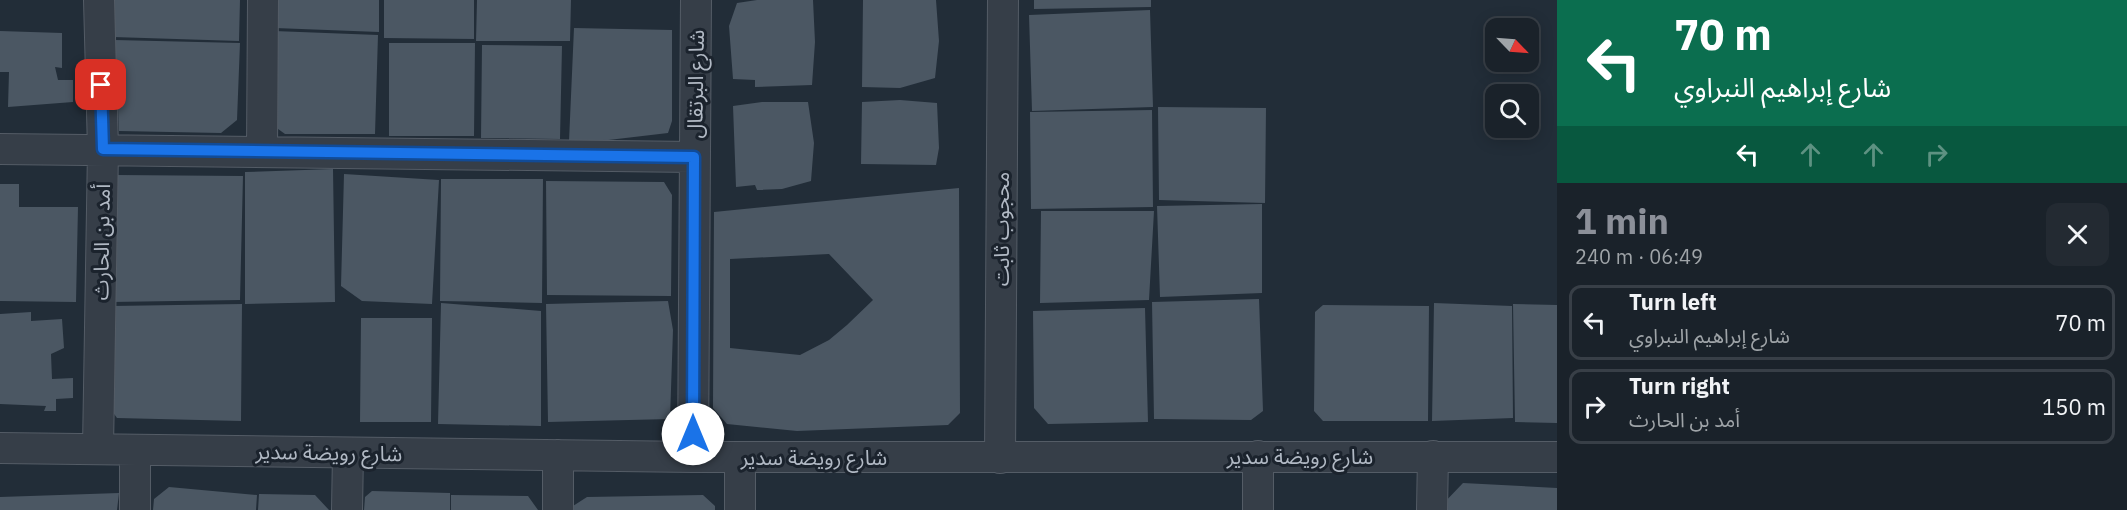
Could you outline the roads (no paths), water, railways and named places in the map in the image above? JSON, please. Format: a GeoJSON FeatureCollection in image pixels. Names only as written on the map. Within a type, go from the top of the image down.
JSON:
{"type":"FeatureCollection","features":[{"type":"Feature","properties":{"kind":"street","name":"أمد بن الحارث"},"geometry":{"type":"LineString","coordinates":[[98,448],[103,149],[99,0]]}},
{"type":"Feature","properties":{"kind":"street"},"geometry":{"type":"LineString","coordinates":[[262,151],[263,0]]}},
{"type":"Feature","properties":{"kind":"street","name":"شارع البرتقال"},"geometry":{"type":"LineString","coordinates":[[693,457],[696,0]]}},
{"type":"Feature","properties":{"kind":"street","name":"محجوب ثابت"},"geometry":{"type":"LineString","coordinates":[[1000,458],[1003,0]]}},
{"type":"Feature","properties":{"kind":"street"},"geometry":{"type":"LineString","coordinates":[[0,149],[694,157]]}},
{"type":"Feature","properties":{"kind":"street","name":"شارع رويضة سدير"},"geometry":{"type":"LineString","coordinates":[[0,448],[693,457],[1557,457]]}},
{"type":"Feature","properties":{"kind":"street"},"geometry":{"type":"LineString","coordinates":[[135,450],[135,510]]}},
{"type":"Feature","properties":{"kind":"street"},"geometry":{"type":"LineString","coordinates":[[347,510],[348,453]]}},
{"type":"Feature","properties":{"kind":"street"},"geometry":{"type":"LineString","coordinates":[[558,455],[558,510]]}},
{"type":"Feature","properties":{"kind":"street"},"geometry":{"type":"LineString","coordinates":[[1258,456],[1258,510]]}},
{"type":"Feature","properties":{"kind":"street"},"geometry":{"type":"LineString","coordinates":[[1432,456],[1432,510]]}},
{"type":"Feature","properties":{"kind":"street"},"geometry":{"type":"LineString","coordinates":[[740,457],[740,510]]}}]}
